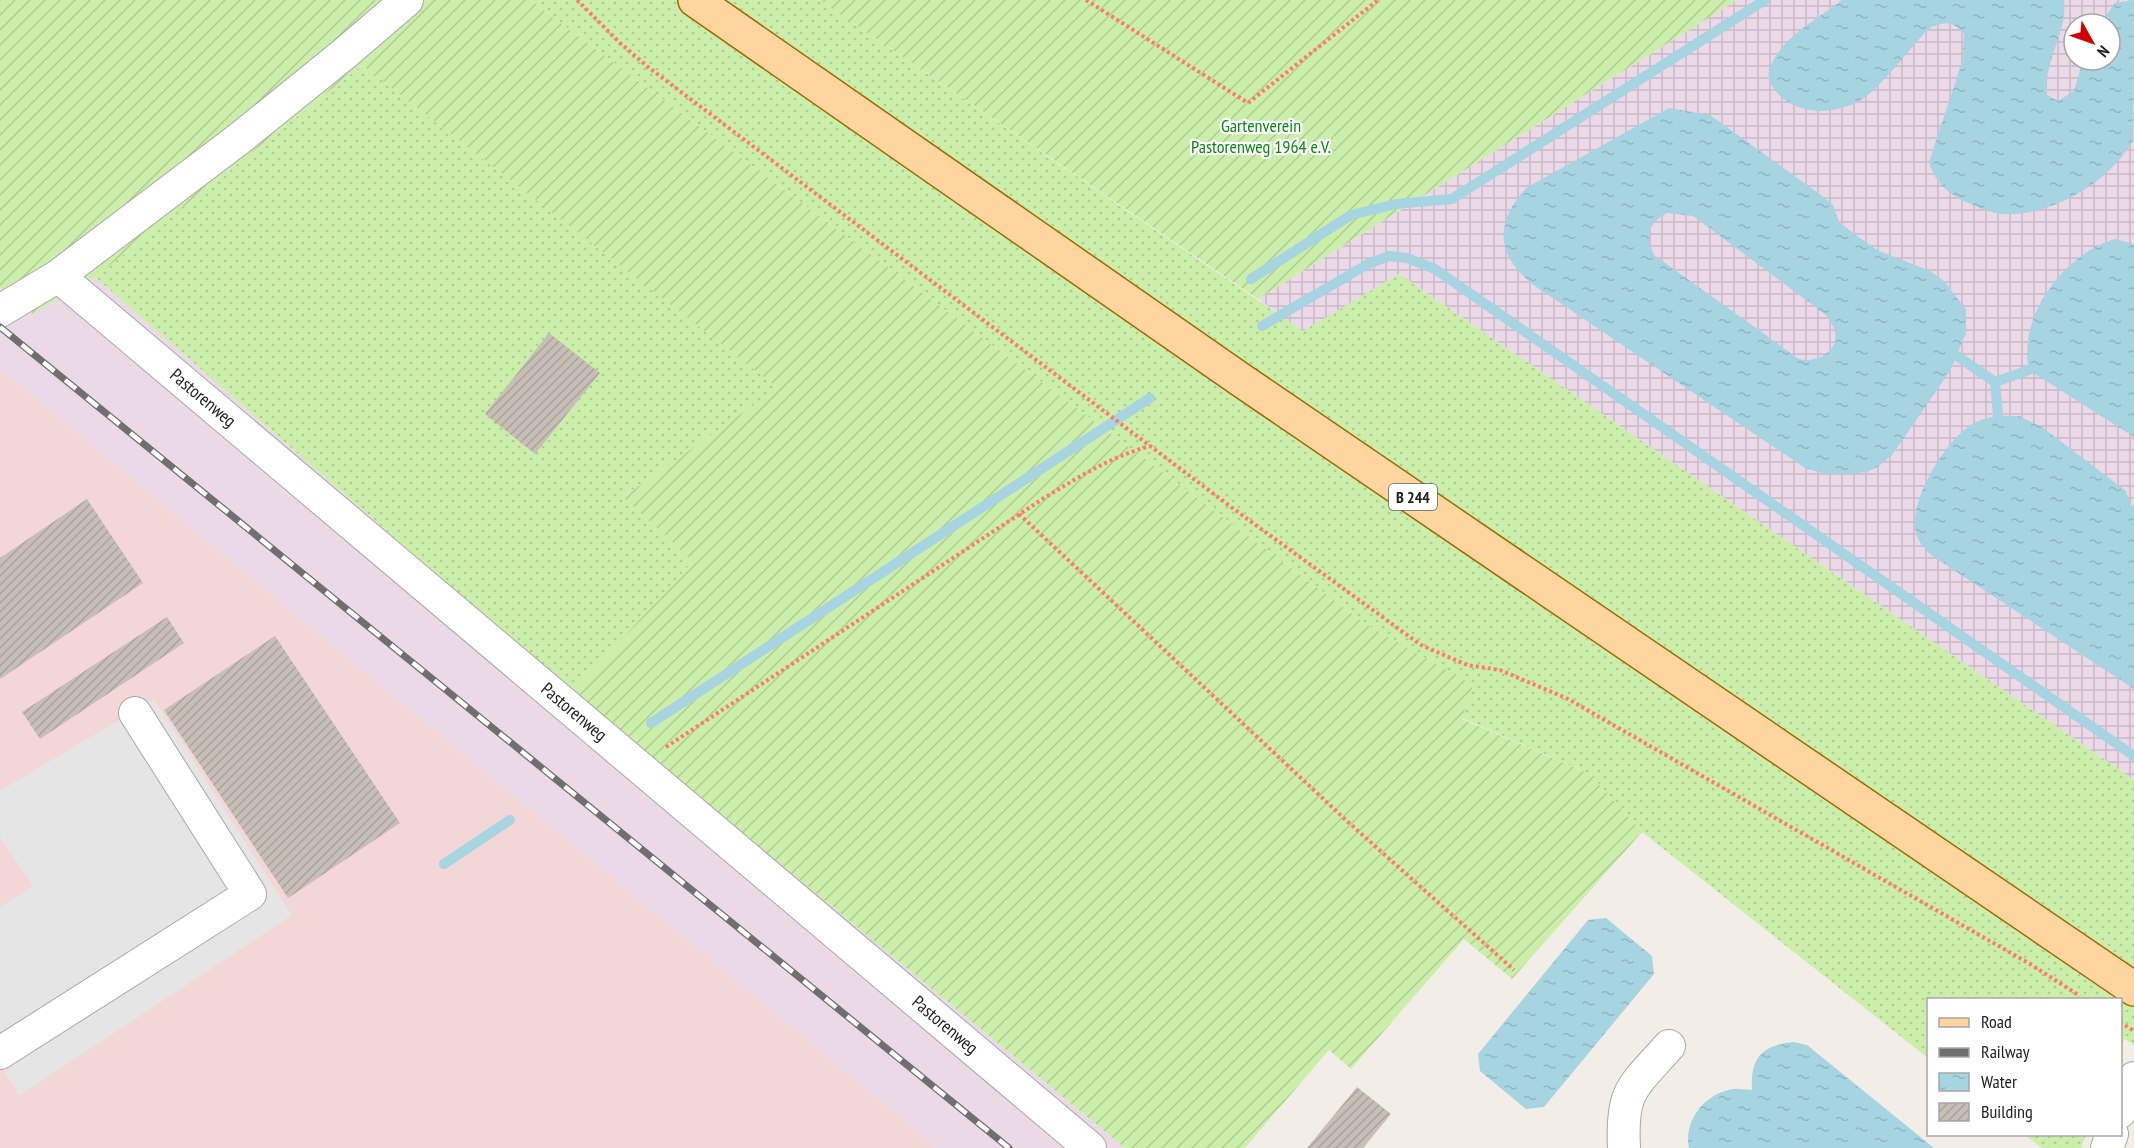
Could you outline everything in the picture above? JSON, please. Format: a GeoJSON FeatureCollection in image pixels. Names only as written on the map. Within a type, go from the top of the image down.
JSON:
{"type":"FeatureCollection","features":[{"type":"Feature","properties":{"kind":"main road","name":"B 244"},"geometry":{"type":"LineString","coordinates":[[695,0],[1241,380],[2134,989]]}},
{"type":"Feature","properties":{"kind":"street"},"geometry":{"type":"LineString","coordinates":[[0,311],[58,276],[248,131],[407,0]]}},
{"type":"Feature","properties":{"kind":"street","name":"Pastorenweg"},"geometry":{"type":"LineString","coordinates":[[58,276],[1090,1148]]}},
{"type":"Feature","properties":{"kind":"street"},"geometry":{"type":"LineString","coordinates":[[0,1053],[250,894],[135,713]]}},
{"type":"Feature","properties":{"kind":"street"},"geometry":{"type":"LineString","coordinates":[[1624,1148],[1624,1107],[1629,1092],[1669,1046]]}},
{"type":"Feature","properties":{"kind":"street"},"geometry":{"type":"LineString","coordinates":[[2122,1109],[2134,1078]]}},
{"type":"Feature","properties":{"kind":"path"},"geometry":{"type":"LineString","coordinates":[[577,0],[648,67],[1100,410],[1421,645],[1467,665],[1509,673],[1568,699],[2030,964],[2083,998]]}},
{"type":"Feature","properties":{"kind":"path"},"geometry":{"type":"LineString","coordinates":[[1086,0],[1248,103],[1378,0]]}},
{"type":"Feature","properties":{"kind":"path"},"geometry":{"type":"LineString","coordinates":[[638,765],[1019,514],[1097,466],[1121,454],[1150,446]]}},
{"type":"Feature","properties":{"kind":"path"},"geometry":{"type":"LineString","coordinates":[[1019,514],[1348,822],[1514,970]]}},
{"type":"Feature","properties":{"kind":"shaded area"},"geometry":{"type":"Polygon","coordinates":[[[1737,0],[2134,0],[2134,780],[1399,274],[1303,332],[1258,299],[1737,0]]]}},
{"type":"Feature","properties":{"kind":"shaded area"},"geometry":{"type":"Polygon","coordinates":[[[95,277],[573,693],[1125,1148],[937,1148],[0,369],[0,287],[33,314],[95,277]]]}},
{"type":"Feature","properties":{"kind":"shaded area"},"geometry":{"type":"Polygon","coordinates":[[[0,369],[937,1148],[0,1148],[0,369]]]}},
{"type":"Feature","properties":{"kind":"shaded area"},"geometry":{"type":"Polygon","coordinates":[[[154,699],[292,915],[19,1096],[0,1063],[0,907],[33,886],[0,837],[0,791],[154,699]]]}},
{"type":"Feature","properties":{"kind":"green space"},"geometry":{"type":"Polygon","coordinates":[[[0,0],[530,0],[1366,624],[1473,685],[1462,719],[1590,774],[1642,832],[1512,979],[1464,939],[1351,1069],[1329,1050],[1245,1148],[1125,1148],[573,693],[693,561],[623,497],[778,388],[362,65],[95,277],[33,314],[0,287],[0,0]]]}},
{"type":"Feature","properties":{"kind":"green space"},"geometry":{"type":"Polygon","coordinates":[[[530,0],[819,0],[1303,331],[1399,274],[2134,780],[2134,1045],[2124,1039],[2122,1044],[2122,998],[1927,998],[1927,1057],[1642,832],[1590,774],[1462,718],[1472,685],[1366,624],[530,0]]]}},
{"type":"Feature","properties":{"kind":"green space","name":"Gartenverein Pastorenweg 1964 e.V."},"geometry":{"type":"Polygon","coordinates":[[[819,0],[1737,0],[1258,299],[819,0]]]}},
{"type":"Feature","properties":{"kind":"green space"},"geometry":{"type":"Polygon","coordinates":[[[362,65],[779,388],[624,496],[693,561],[573,693],[95,277],[362,65]]]}},
{"type":"Feature","properties":{"kind":"green space"},"geometry":{"type":"Polygon","coordinates":[[[2026,1136],[2086,1136],[2081,1148],[2042,1148],[2026,1136]]]}},
{"type":"Feature","properties":{"kind":"water"},"geometry":{"type":"Polygon","coordinates":[[[1842,0],[2064,0],[2062,24],[2047,83],[2047,95],[2058,101],[2074,91],[2080,72],[2122,72],[2122,12],[2109,12],[2115,3],[2134,0],[2133,141],[2109,171],[2076,194],[2058,203],[2040,210],[2021,213],[2002,214],[1989,211],[1954,196],[1939,182],[1929,162],[1963,59],[1964,34],[1960,29],[1947,23],[1927,30],[1868,95],[1850,105],[1826,111],[1803,109],[1792,104],[1782,98],[1769,79],[1769,71],[1775,57],[1782,47],[1842,0]]]}},
{"type":"Feature","properties":{"kind":"water"},"geometry":{"type":"Polygon","coordinates":[[[1669,108],[1710,115],[1821,195],[1833,205],[1839,222],[1853,233],[1877,250],[1930,271],[1944,281],[1966,310],[1966,333],[1950,371],[1892,455],[1879,466],[1867,472],[1848,474],[1826,474],[1805,468],[1532,284],[1520,272],[1511,261],[1504,238],[1509,213],[1526,188],[1669,108]],[[1667,213],[1655,222],[1649,236],[1654,255],[1799,359],[1812,360],[1830,351],[1835,332],[1826,315],[1693,216],[1667,213]]]}},
{"type":"Feature","properties":{"kind":"water"},"geometry":{"type":"Polygon","coordinates":[[[2115,239],[2134,244],[2134,437],[2029,370],[2027,349],[2030,329],[2049,289],[2079,258],[2096,246],[2115,239]]]}},
{"type":"Feature","properties":{"kind":"water"},"geometry":{"type":"Polygon","coordinates":[[[1998,416],[2019,416],[2042,427],[2126,491],[2130,504],[2134,507],[2134,689],[1931,555],[1919,540],[1915,521],[1917,507],[1937,463],[1955,438],[1968,427],[1980,420],[1998,416]]]}},
{"type":"Feature","properties":{"kind":"water"},"geometry":{"type":"Polygon","coordinates":[[[1606,918],[1652,956],[1654,974],[1544,1107],[1526,1109],[1480,1071],[1478,1054],[1588,920],[1606,918]]]}},
{"type":"Feature","properties":{"kind":"water"},"geometry":{"type":"Polygon","coordinates":[[[1794,1042],[1807,1045],[1934,1148],[1689,1148],[1688,1138],[1693,1118],[1706,1102],[1723,1092],[1735,1089],[1752,1090],[1753,1069],[1760,1055],[1774,1046],[1794,1042]]]}},
{"type":"Feature","properties":{"kind":"building"},"geometry":{"type":"Polygon","coordinates":[[[549,333],[600,373],[535,454],[485,414],[549,333]]]}},
{"type":"Feature","properties":{"kind":"building"},"geometry":{"type":"Polygon","coordinates":[[[87,499],[143,583],[0,679],[0,558],[87,499]]]}},
{"type":"Feature","properties":{"kind":"building"},"geometry":{"type":"Polygon","coordinates":[[[167,617],[184,643],[40,739],[22,712],[167,617]]]}},
{"type":"Feature","properties":{"kind":"building"},"geometry":{"type":"Polygon","coordinates":[[[275,636],[400,823],[288,898],[164,710],[275,636]]]}},
{"type":"Feature","properties":{"kind":"building"},"geometry":{"type":"Polygon","coordinates":[[[1357,1087],[1391,1114],[1363,1148],[1307,1148],[1357,1087]]]}},
{"type":"Feature","properties":{"kind":"waterway"},"geometry":{"type":"LineString","coordinates":[[1251,279],[1351,215],[1396,204],[1452,199],[1765,0]]}},
{"type":"Feature","properties":{"kind":"waterway"},"geometry":{"type":"LineString","coordinates":[[1262,326],[1368,264],[1389,256],[1407,258],[1435,269],[2134,756]]}},
{"type":"Feature","properties":{"kind":"waterway"},"geometry":{"type":"LineString","coordinates":[[1957,356],[1995,382]]}},
{"type":"Feature","properties":{"kind":"waterway"},"geometry":{"type":"LineString","coordinates":[[1995,382],[2029,370]]}},
{"type":"Feature","properties":{"kind":"waterway"},"geometry":{"type":"LineString","coordinates":[[1995,382],[1998,416]]}},
{"type":"Feature","properties":{"kind":"waterway"},"geometry":{"type":"LineString","coordinates":[[651,723],[1150,398]]}},
{"type":"Feature","properties":{"kind":"waterway"},"geometry":{"type":"LineString","coordinates":[[444,864],[510,820]]}},
{"type":"Feature","properties":{"kind":"railway"},"geometry":{"type":"LineString","coordinates":[[0,327],[1009,1148]]}}]}
